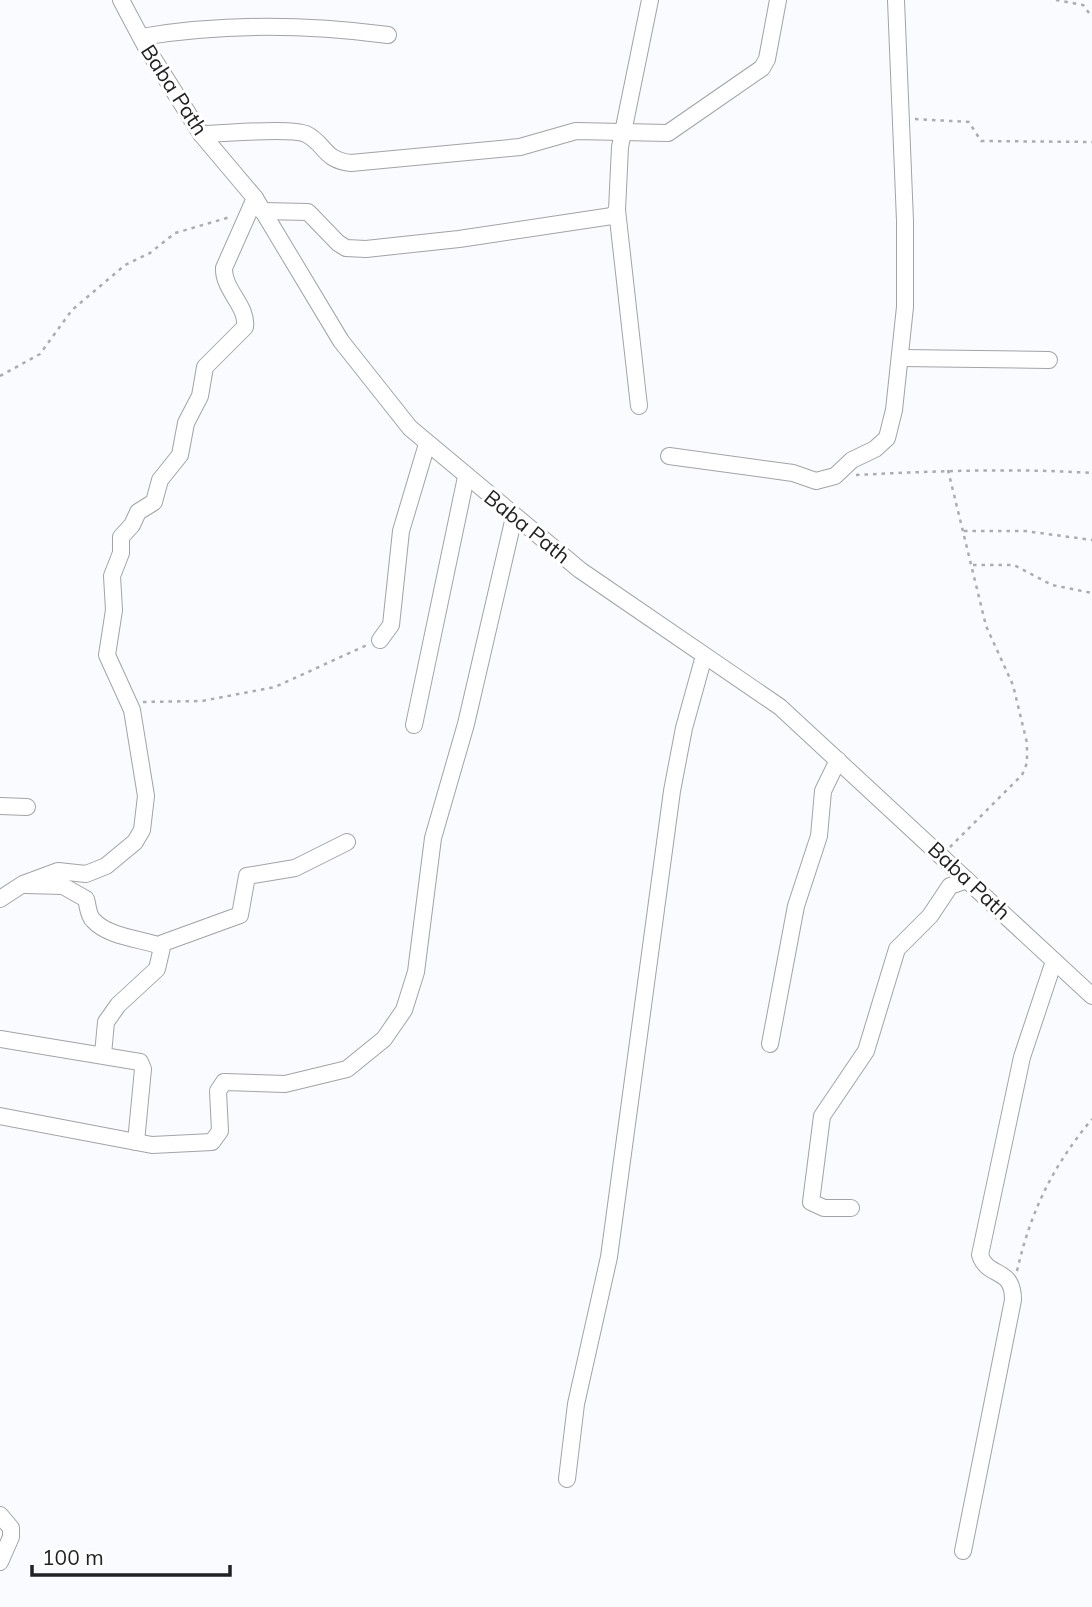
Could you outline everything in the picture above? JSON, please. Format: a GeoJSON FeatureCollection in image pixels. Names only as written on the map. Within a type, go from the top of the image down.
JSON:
{"type":"FeatureCollection","features":[{"type":"Feature","properties":{"kind":"street","name":"Baba Path"},"geometry":{"type":"LineString","coordinates":[[121,0],[201,134],[255,207],[341,341],[388,404],[427,444],[513,517],[600,584],[780,707],[1092,996]]}},
{"type":"Feature","properties":{"kind":"street"},"geometry":{"type":"LineString","coordinates":[[639,406],[617,210],[623,132],[650,0]]}},
{"type":"Feature","properties":{"kind":"street"},"geometry":{"type":"LineString","coordinates":[[201,134],[296,132],[314,140],[329,158],[351,163],[520,147],[576,131],[668,133],[753,77],[767,59],[778,0]]}},
{"type":"Feature","properties":{"kind":"street"},"geometry":{"type":"LineString","coordinates":[[670,456],[793,473],[816,481],[835,476],[852,460],[875,449],[887,438],[901,358],[905,246],[895,0]]}},
{"type":"Feature","properties":{"kind":"street"},"geometry":{"type":"LineString","coordinates":[[141,37],[211,27],[266,25],[322,27],[388,36]]}},
{"type":"Feature","properties":{"kind":"street"},"geometry":{"type":"LineString","coordinates":[[0,899],[20,885],[58,871],[90,873],[115,861],[140,835],[146,796],[129,703],[107,654],[114,610],[111,584],[121,554],[119,541],[138,512],[154,502],[162,476],[178,459],[186,423],[200,396],[205,367],[245,327],[244,316],[224,274],[226,261],[255,207],[308,212],[338,243],[346,248],[366,249],[601,219],[617,210]]}},
{"type":"Feature","properties":{"kind":"street"},"geometry":{"type":"LineString","coordinates":[[901,358],[1049,360]]}},
{"type":"Feature","properties":{"kind":"street"},"geometry":{"type":"LineString","coordinates":[[380,640],[391,625],[402,525],[427,444]]}},
{"type":"Feature","properties":{"kind":"street"},"geometry":{"type":"LineString","coordinates":[[414,725],[466,477]]}},
{"type":"Feature","properties":{"kind":"street"},"geometry":{"type":"LineString","coordinates":[[0,1116],[166,1146],[212,1142],[220,1131],[220,1084],[232,1080],[285,1084],[332,1074],[359,1060],[396,1024],[407,1003],[416,972],[433,838],[466,724],[513,517]]}},
{"type":"Feature","properties":{"kind":"street"},"geometry":{"type":"LineString","coordinates":[[567,1479],[576,1405],[609,1256],[672,791],[684,729],[704,656]]}},
{"type":"Feature","properties":{"kind":"street"},"geometry":{"type":"LineString","coordinates":[[770,1044],[796,906],[819,836],[823,791],[838,760]]}},
{"type":"Feature","properties":{"kind":"street"},"geometry":{"type":"LineString","coordinates":[[0,806],[27,807]]}},
{"type":"Feature","properties":{"kind":"street"},"geometry":{"type":"LineString","coordinates":[[103,1054],[106,1022],[118,1005],[157,969],[161,946],[169,939],[240,915],[247,876],[295,868],[347,842]]}},
{"type":"Feature","properties":{"kind":"street"},"geometry":{"type":"LineString","coordinates":[[851,1208],[824,1208],[811,1202],[822,1116],[866,1051],[897,949],[930,916],[950,887],[967,880]]}},
{"type":"Feature","properties":{"kind":"street"},"geometry":{"type":"LineString","coordinates":[[20,885],[66,887],[86,899],[91,918],[97,924],[114,933],[161,946]]}},
{"type":"Feature","properties":{"kind":"street"},"geometry":{"type":"LineString","coordinates":[[962,1551],[1013,1300],[1013,1285],[1004,1275],[983,1263],[980,1255],[1022,1057],[1050,956]]}},
{"type":"Feature","properties":{"kind":"street"},"geometry":{"type":"LineString","coordinates":[[0,1039],[140,1062],[143,1069],[136,1142]]}},
{"type":"Feature","properties":{"kind":"street"},"geometry":{"type":"LineString","coordinates":[[0,1515],[11,1528],[11,1537],[0,1562]]}},
{"type":"Feature","properties":{"kind":"path"},"geometry":{"type":"LineString","coordinates":[[1056,0],[1083,5],[1092,17]]}},
{"type":"Feature","properties":{"kind":"path"},"geometry":{"type":"LineString","coordinates":[[901,118],[965,120],[981,141],[1092,142]]}},
{"type":"Feature","properties":{"kind":"path"},"geometry":{"type":"LineString","coordinates":[[0,376],[40,354],[72,310],[125,265],[149,253],[175,233],[255,207]]}},
{"type":"Feature","properties":{"kind":"path"},"geometry":{"type":"LineString","coordinates":[[835,476],[1021,469],[1092,473]]}},
{"type":"Feature","properties":{"kind":"path"},"geometry":{"type":"LineString","coordinates":[[942,856],[1022,775],[1027,763],[1027,743],[1013,685],[986,626],[948,470]]}},
{"type":"Feature","properties":{"kind":"path"},"geometry":{"type":"LineString","coordinates":[[964,531],[1025,531],[1092,540]]}},
{"type":"Feature","properties":{"kind":"path"},"geometry":{"type":"LineString","coordinates":[[973,565],[1014,565],[1052,585],[1092,593]]}},
{"type":"Feature","properties":{"kind":"path"},"geometry":{"type":"LineString","coordinates":[[129,703],[202,701],[275,687],[380,640]]}},
{"type":"Feature","properties":{"kind":"path"},"geometry":{"type":"LineString","coordinates":[[1013,1285],[1023,1247],[1051,1175],[1092,1119]]}}]}
